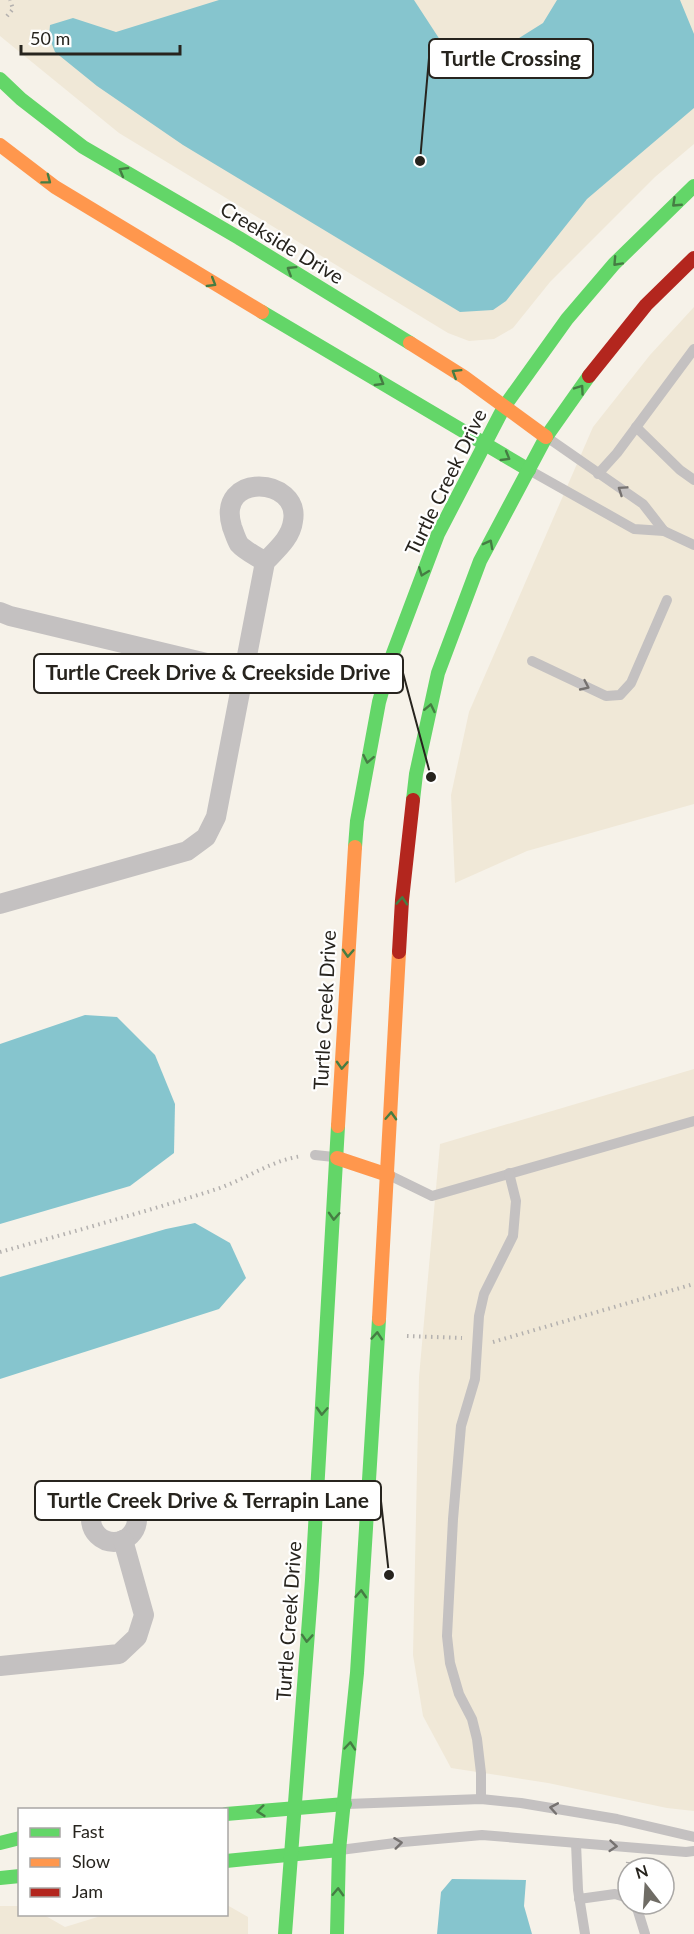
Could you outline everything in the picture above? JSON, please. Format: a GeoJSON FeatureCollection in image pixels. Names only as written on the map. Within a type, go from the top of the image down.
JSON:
{"type":"FeatureCollection","features":[{"type":"Feature","properties":{"kind":"street","name":"Creekside Drive"},"geometry":{"type":"LineString","coordinates":[[1,89],[21,99],[83,147],[258,250],[464,377],[546,438]]}},
{"type":"Feature","properties":{"kind":"street"},"geometry":{"type":"LineString","coordinates":[[0,145],[55,187],[202,278],[529,470]]}},
{"type":"Feature","properties":{"kind":"street","name":"Turtle Creek Drive"},"geometry":{"type":"LineString","coordinates":[[285,1934],[312,1580],[351,888],[357,821],[377,712],[392,656],[438,534],[504,407],[567,319],[608,272],[694,186]]}},
{"type":"Feature","properties":{"kind":"street"},"geometry":{"type":"LineString","coordinates":[[336,1934],[339,1850],[357,1673],[388,1175],[402,900],[416,774],[438,673],[480,561],[546,438],[599,362],[646,305],[694,258]]}},
{"type":"Feature","properties":{"kind":"street"},"geometry":{"type":"LineString","coordinates":[[0,904],[187,851],[206,837],[216,817],[265,562]]}},
{"type":"Feature","properties":{"kind":"street"},"geometry":{"type":"LineString","coordinates":[[0,612],[244,672]]}},
{"type":"Feature","properties":{"kind":"street"},"geometry":{"type":"LineString","coordinates":[[337,1158],[388,1175]]}},
{"type":"Feature","properties":{"kind":"street"},"geometry":{"type":"LineString","coordinates":[[0,1666],[119,1654],[137,1637],[144,1615],[123,1540]]}},
{"type":"Feature","properties":{"kind":"street"},"geometry":{"type":"LineString","coordinates":[[228,1814],[345,1804]]}},
{"type":"Feature","properties":{"kind":"street"},"geometry":{"type":"LineString","coordinates":[[0,1835],[18,1835]]}},
{"type":"Feature","properties":{"kind":"street"},"geometry":{"type":"LineString","coordinates":[[0,1843],[18,1836]]}},
{"type":"Feature","properties":{"kind":"street"},"geometry":{"type":"LineString","coordinates":[[228,1861],[339,1850]]}},
{"type":"Feature","properties":{"kind":"street"},"geometry":{"type":"LineString","coordinates":[[0,1878],[18,1876]]}},
{"type":"Feature","properties":{"kind":"lane"},"geometry":{"type":"LineString","coordinates":[[597,474],[617,453],[694,349]]}},
{"type":"Feature","properties":{"kind":"lane"},"geometry":{"type":"LineString","coordinates":[[636,427],[680,470],[694,480]]}},
{"type":"Feature","properties":{"kind":"lane"},"geometry":{"type":"LineString","coordinates":[[546,438],[643,504],[664,531]]}},
{"type":"Feature","properties":{"kind":"lane"},"geometry":{"type":"LineString","coordinates":[[529,470],[634,529],[664,531],[694,545]]}},
{"type":"Feature","properties":{"kind":"lane"},"geometry":{"type":"LineString","coordinates":[[532,661],[606,696],[620,695],[631,684],[668,600]]}},
{"type":"Feature","properties":{"kind":"lane"},"geometry":{"type":"LineString","coordinates":[[388,1175],[432,1196],[694,1121]]}},
{"type":"Feature","properties":{"kind":"lane"},"geometry":{"type":"LineString","coordinates":[[315,1155],[337,1158]]}},
{"type":"Feature","properties":{"kind":"lane"},"geometry":{"type":"LineString","coordinates":[[481,1799],[477,1738],[472,1719],[459,1694],[447,1636],[461,1426],[476,1379],[479,1316],[482,1302],[513,1236],[516,1202],[509,1173]]}},
{"type":"Feature","properties":{"kind":"lane"},"geometry":{"type":"LineString","coordinates":[[345,1804],[481,1799],[521,1803],[617,1819],[694,1837]]}},
{"type":"Feature","properties":{"kind":"lane"},"geometry":{"type":"LineString","coordinates":[[339,1850],[482,1835],[694,1851]]}},
{"type":"Feature","properties":{"kind":"lane"},"geometry":{"type":"LineString","coordinates":[[576,1843],[579,1899],[585,1934]]}},
{"type":"Feature","properties":{"kind":"lane"},"geometry":{"type":"LineString","coordinates":[[579,1899],[616,1894]]}},
{"type":"Feature","properties":{"kind":"lane"},"geometry":{"type":"LineString","coordinates":[[640,1916],[645,1934]]}},
{"type":"Feature","properties":{"kind":"path"},"geometry":{"type":"LineString","coordinates":[[7,16],[14,9],[10,0]]}},
{"type":"Feature","properties":{"kind":"path"},"geometry":{"type":"LineString","coordinates":[[0,1252],[180,1201],[232,1184],[276,1163],[298,1156],[315,1155]]}},
{"type":"Feature","properties":{"kind":"path"},"geometry":{"type":"LineString","coordinates":[[483,1340],[494,1342],[694,1284]]}},
{"type":"Feature","properties":{"kind":"path"},"geometry":{"type":"LineString","coordinates":[[407,1336],[462,1338]]}},
{"type":"Feature","properties":{"kind":"shaded area"},"geometry":{"type":"Polygon","coordinates":[[[0,0],[694,0],[694,144],[655,177],[550,282],[513,328],[494,339],[469,341],[448,333],[119,133],[0,36],[0,0]]]}},
{"type":"Feature","properties":{"kind":"shaded area"},"geometry":{"type":"Polygon","coordinates":[[[694,307],[694,804],[527,851],[455,883],[451,795],[469,712],[593,427],[650,355],[694,307]]]}},
{"type":"Feature","properties":{"kind":"shaded area"},"geometry":{"type":"Polygon","coordinates":[[[694,1069],[694,1811],[667,1808],[548,1783],[451,1768],[423,1716],[413,1655],[419,1377],[440,1144],[694,1069]]]}},
{"type":"Feature","properties":{"kind":"shaded area"},"geometry":{"type":"Polygon","coordinates":[[[0,1906],[18,1906],[18,1916],[46,1916],[65,1927],[101,1916],[228,1916],[228,1906],[248,1917],[248,1934],[0,1934],[0,1906]]]}},
{"type":"Feature","properties":{"kind":"water"},"geometry":{"type":"Polygon","coordinates":[[[219,0],[414,0],[444,46],[473,54],[503,48],[543,23],[557,0],[680,0],[694,34],[694,108],[587,199],[506,301],[493,310],[460,312],[183,145],[97,86],[55,52],[49,37],[50,25],[73,18],[116,32],[219,0]]]}},
{"type":"Feature","properties":{"kind":"water"},"geometry":{"type":"Polygon","coordinates":[[[85,1015],[117,1017],[155,1055],[175,1104],[174,1153],[130,1186],[0,1224],[0,1044],[85,1015]]]}},
{"type":"Feature","properties":{"kind":"water"},"geometry":{"type":"Polygon","coordinates":[[[195,1223],[230,1243],[246,1278],[219,1309],[0,1379],[0,1277],[166,1229],[195,1223]]]}},
{"type":"Feature","properties":{"kind":"water"},"geometry":{"type":"Polygon","coordinates":[[[452,1879],[526,1880],[524,1906],[532,1934],[437,1934],[441,1892],[452,1879]]]}},
{"type":"Feature","properties":{"kind":"traffic: fast"},"geometry":{"type":"LineString","coordinates":[[0,79],[21,99],[83,147],[239,238],[410,343]]}},
{"type":"Feature","properties":{"kind":"traffic: fast"},"geometry":{"type":"LineString","coordinates":[[355,847],[357,821],[379,702],[392,656],[438,534],[504,407],[567,319],[614,264],[694,186]]}},
{"type":"Feature","properties":{"kind":"traffic: fast"},"geometry":{"type":"LineString","coordinates":[[262,312],[529,470]]}},
{"type":"Feature","properties":{"kind":"traffic: fast"},"geometry":{"type":"LineString","coordinates":[[413,800],[416,774],[438,673],[480,561],[546,437],[589,376]]}},
{"type":"Feature","properties":{"kind":"traffic: fast"},"geometry":{"type":"LineString","coordinates":[[285,1934],[312,1580],[338,1126]]}},
{"type":"Feature","properties":{"kind":"traffic: fast"},"geometry":{"type":"LineString","coordinates":[[337,1934],[339,1850],[357,1673],[379,1319]]}},
{"type":"Feature","properties":{"kind":"traffic: fast"},"geometry":{"type":"LineString","coordinates":[[228,1814],[345,1804]]}},
{"type":"Feature","properties":{"kind":"traffic: fast"},"geometry":{"type":"LineString","coordinates":[[0,1843],[18,1838]]}},
{"type":"Feature","properties":{"kind":"traffic: fast"},"geometry":{"type":"LineString","coordinates":[[228,1861],[339,1850]]}},
{"type":"Feature","properties":{"kind":"traffic: fast"},"geometry":{"type":"LineString","coordinates":[[0,1878],[18,1876]]}},
{"type":"Feature","properties":{"kind":"traffic: slow"},"geometry":{"type":"LineString","coordinates":[[0,145],[55,187],[262,312]]}},
{"type":"Feature","properties":{"kind":"traffic: slow"},"geometry":{"type":"LineString","coordinates":[[410,343],[464,377],[546,437]]}},
{"type":"Feature","properties":{"kind":"traffic: slow"},"geometry":{"type":"LineString","coordinates":[[338,1126],[355,847]]}},
{"type":"Feature","properties":{"kind":"traffic: slow"},"geometry":{"type":"LineString","coordinates":[[379,1319],[399,952]]}},
{"type":"Feature","properties":{"kind":"traffic: slow"},"geometry":{"type":"LineString","coordinates":[[337,1158],[388,1175]]}},
{"type":"Feature","properties":{"kind":"traffic: jam"},"geometry":{"type":"LineString","coordinates":[[589,376],[646,305],[694,258]]}},
{"type":"Feature","properties":{"kind":"traffic: jam"},"geometry":{"type":"LineString","coordinates":[[399,952],[413,800]]}},
{"type":"Feature","properties":{"kind":"place","name":"Turtle Crossing"},"geometry":{"type":"Point","coordinates":[420,161]}},
{"type":"Feature","properties":{"kind":"place","name":"Turtle Creek Drive & Creekside Drive"},"geometry":{"type":"Point","coordinates":[431,777]}},
{"type":"Feature","properties":{"kind":"place","name":"Turtle Creek Drive & Terrapin Lane"},"geometry":{"type":"Point","coordinates":[389,1575]}}]}
